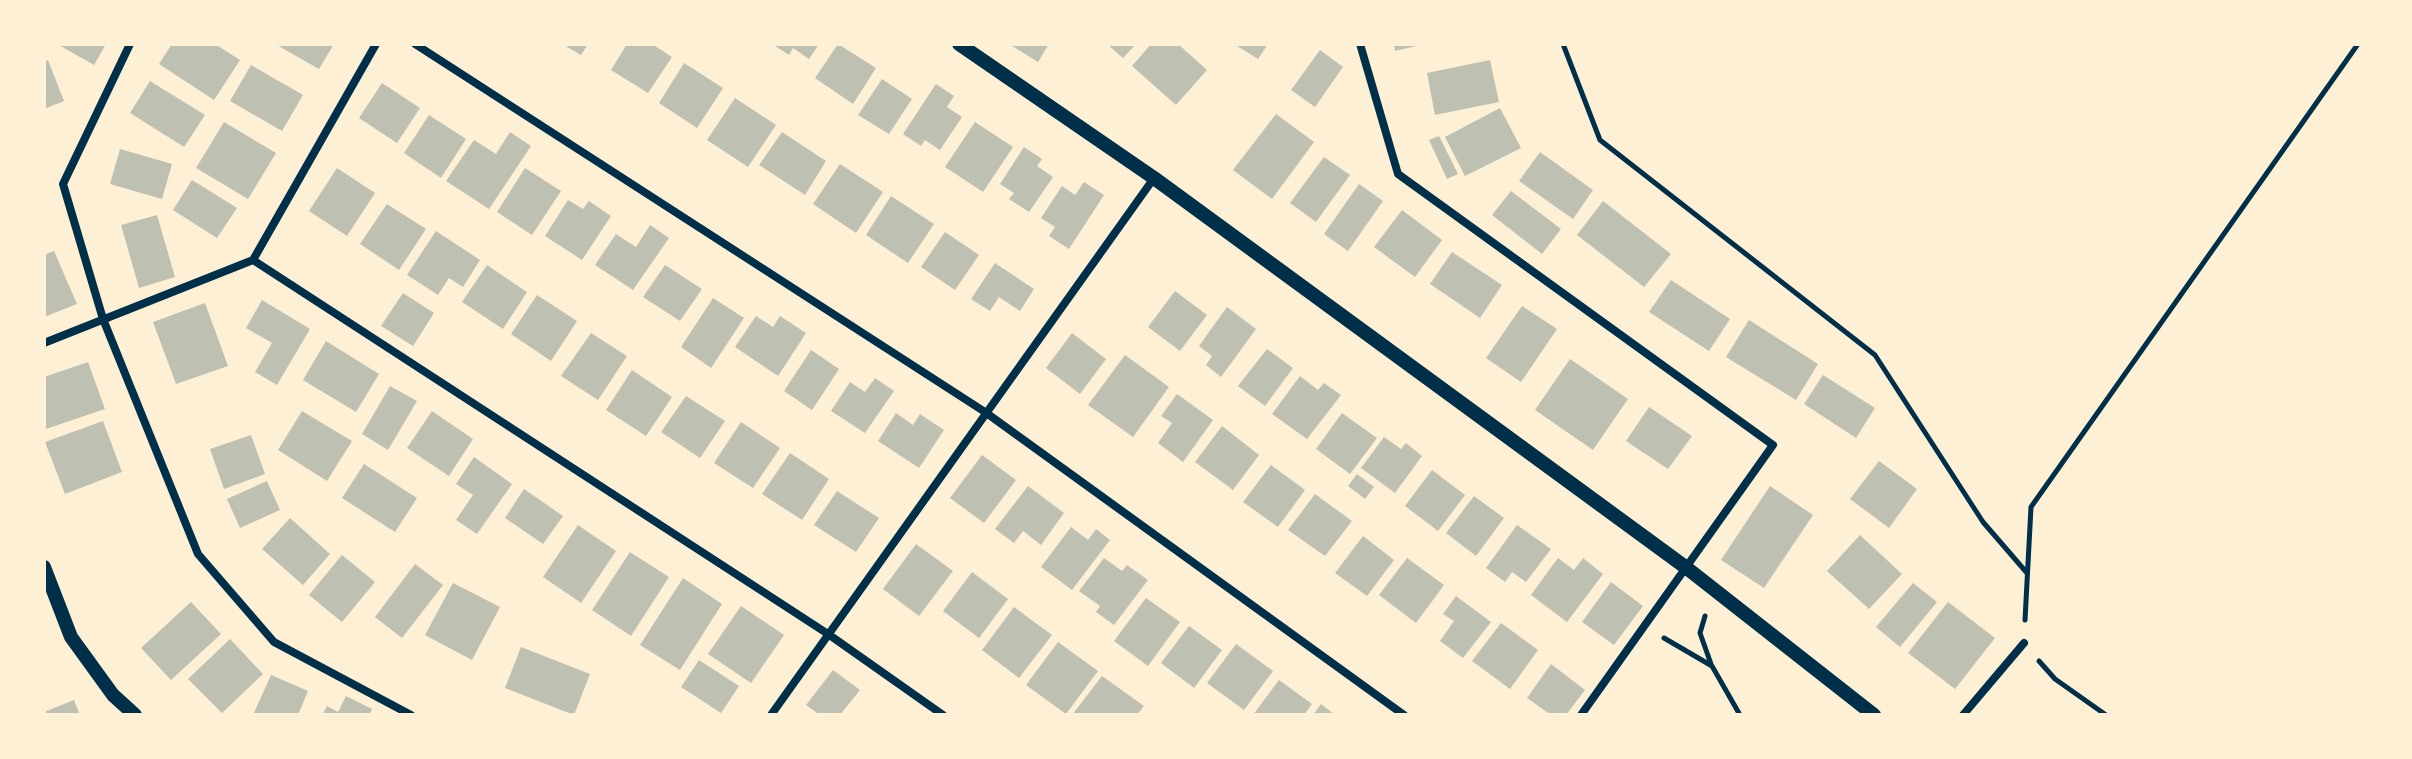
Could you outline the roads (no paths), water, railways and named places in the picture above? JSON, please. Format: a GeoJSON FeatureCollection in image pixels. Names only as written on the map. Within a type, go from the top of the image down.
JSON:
{"type":"FeatureCollection","features":[{"type":"Feature","properties":{"kind":"street"},"geometry":{"type":"LineString","coordinates":[[130,44],[63,184],[103,319],[198,554],[274,642],[411,715]]}},
{"type":"Feature","properties":{"kind":"street"},"geometry":{"type":"LineString","coordinates":[[44,343],[253,260],[376,44]]}},
{"type":"Feature","properties":{"kind":"street"},"geometry":{"type":"LineString","coordinates":[[415,44],[985,412],[1404,715]]}},
{"type":"Feature","properties":{"kind":"street"},"geometry":{"type":"LineString","coordinates":[[959,44],[1154,178],[1688,569],[1874,715]]}},
{"type":"Feature","properties":{"kind":"street"},"geometry":{"type":"LineString","coordinates":[[1360,44],[1398,174],[1773,445],[1688,569],[1581,715]]}},
{"type":"Feature","properties":{"kind":"street"},"geometry":{"type":"LineString","coordinates":[[771,715],[1154,178]]}},
{"type":"Feature","properties":{"kind":"street"},"geometry":{"type":"LineString","coordinates":[[253,260],[828,634],[943,715]]}},
{"type":"Feature","properties":{"kind":"street"},"geometry":{"type":"LineString","coordinates":[[44,567],[71,637],[113,695],[135,715]]}},
{"type":"Feature","properties":{"kind":"street"},"geometry":{"type":"LineString","coordinates":[[1963,715],[2024,643]]}}]}
